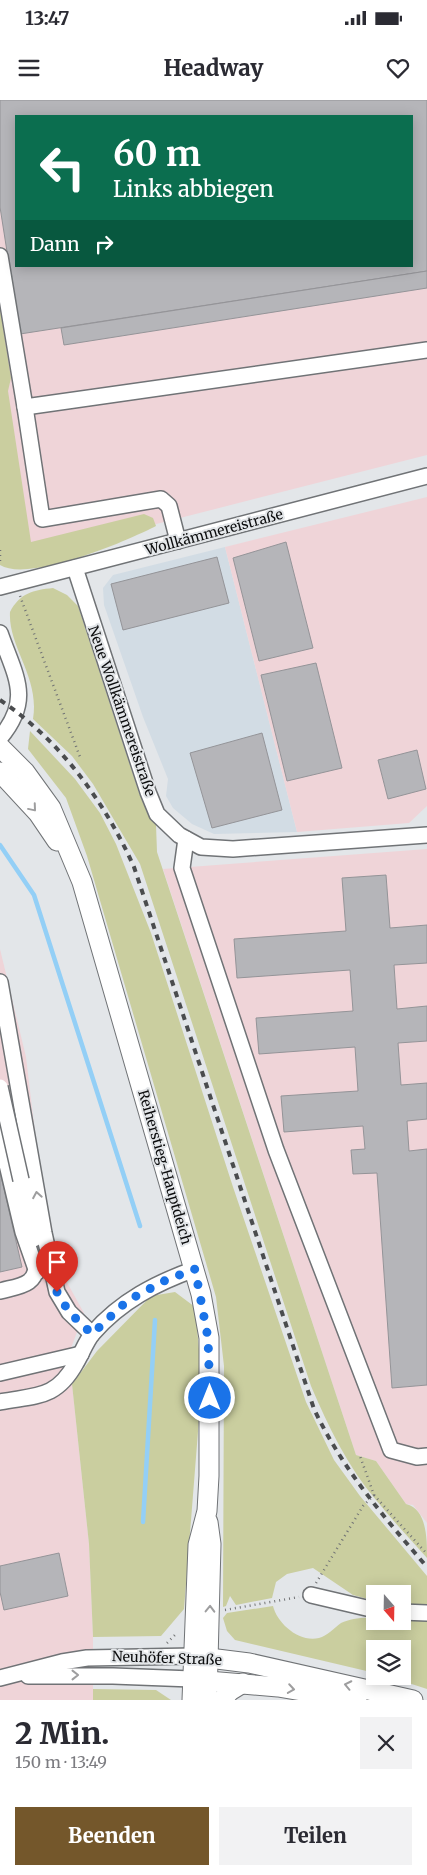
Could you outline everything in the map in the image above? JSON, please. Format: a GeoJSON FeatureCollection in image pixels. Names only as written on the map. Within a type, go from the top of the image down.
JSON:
{"type":"FeatureCollection","features":[{"type":"Feature","properties":{"kind":"main road"},"geometry":{"type":"LineString","coordinates":[[0,747],[25,772],[51,808],[60,826],[72,862]]}},
{"type":"Feature","properties":{"kind":"main road"},"geometry":{"type":"LineString","coordinates":[[0,772],[38,814],[72,862]]}},
{"type":"Feature","properties":{"kind":"main road","name":"Reiherstieg-Hauptdeich"},"geometry":{"type":"LineString","coordinates":[[72,862],[88,902],[195,1269],[208,1338],[209,1467],[207,1511],[198,1545],[200,1680],[207,1700]]}},
{"type":"Feature","properties":{"kind":"main road","name":"Neuhöfer Straße"},"geometry":{"type":"LineString","coordinates":[[200,1657],[249,1663],[413,1700]]}},
{"type":"Feature","properties":{"kind":"main road","name":"Reiherstieg-Hauptdeich"},"geometry":{"type":"LineString","coordinates":[[192,1700],[200,1680]]}},
{"type":"Feature","properties":{"kind":"main road","name":"Neuhöfer Straße"},"geometry":{"type":"LineString","coordinates":[[200,1680],[243,1683],[357,1700]]}},
{"type":"Feature","properties":{"kind":"main road"},"geometry":{"type":"LineString","coordinates":[[222,1700],[230,1691],[243,1683]]}},
{"type":"Feature","properties":{"kind":"street"},"geometry":{"type":"LineString","coordinates":[[0,256],[26,408],[42,520],[161,499],[169,506],[178,541]]}},
{"type":"Feature","properties":{"kind":"street"},"geometry":{"type":"LineString","coordinates":[[26,408],[427,350]]}},
{"type":"Feature","properties":{"kind":"street","name":"Wollkämmereistraße"},"geometry":{"type":"LineString","coordinates":[[0,587],[427,476]]}},
{"type":"Feature","properties":{"kind":"street","name":"Neue Wollkämmereistraße"},"geometry":{"type":"LineString","coordinates":[[74,568],[142,776],[157,814],[186,839],[201,847],[233,849],[427,836]]}},
{"type":"Feature","properties":{"kind":"street"},"geometry":{"type":"LineString","coordinates":[[0,633],[18,686],[19,708],[0,738]]}},
{"type":"Feature","properties":{"kind":"street"},"geometry":{"type":"LineString","coordinates":[[186,839],[182,868],[276,1150],[391,1450],[417,1456],[427,1456]]}},
{"type":"Feature","properties":{"kind":"street"},"geometry":{"type":"LineString","coordinates":[[0,982],[44,1233],[57,1292],[69,1312],[92,1334]]}},
{"type":"Feature","properties":{"kind":"street"},"geometry":{"type":"LineString","coordinates":[[0,1087],[34,1230],[37,1272],[34,1279],[26,1284],[0,1290]]}},
{"type":"Feature","properties":{"kind":"street"},"geometry":{"type":"LineString","coordinates":[[0,1095],[17,1101],[23,1110]]}},
{"type":"Feature","properties":{"kind":"street"},"geometry":{"type":"LineString","coordinates":[[0,1135],[23,1232],[37,1272]]}},
{"type":"Feature","properties":{"kind":"street"},"geometry":{"type":"LineString","coordinates":[[0,1402],[48,1393],[67,1380],[92,1334],[127,1301],[166,1280],[195,1269]]}},
{"type":"Feature","properties":{"kind":"street"},"geometry":{"type":"LineString","coordinates":[[0,1373],[81,1354]]}},
{"type":"Feature","properties":{"kind":"street"},"geometry":{"type":"LineString","coordinates":[[311,1595],[366,1608]]}},
{"type":"Feature","properties":{"kind":"street"},"geometry":{"type":"LineString","coordinates":[[411,1612],[427,1613]]}},
{"type":"Feature","properties":{"kind":"street","name":"Neuhöfer Straße"},"geometry":{"type":"LineString","coordinates":[[4,1677],[62,1662],[88,1658],[200,1657]]}},
{"type":"Feature","properties":{"kind":"street","name":"Neuhöfer Straße"},"geometry":{"type":"LineString","coordinates":[[4,1677],[114,1676],[200,1680]]}},
{"type":"Feature","properties":{"kind":"path"},"geometry":{"type":"LineString","coordinates":[[0,550],[0,565]]}},
{"type":"Feature","properties":{"kind":"path"},"geometry":{"type":"LineString","coordinates":[[23,602],[80,757]]}},
{"type":"Feature","properties":{"kind":"path"},"geometry":{"type":"LineString","coordinates":[[360,1456],[374,1495],[427,1554]]}},
{"type":"Feature","properties":{"kind":"path"},"geometry":{"type":"LineString","coordinates":[[322,1572],[363,1506],[374,1495]]}},
{"type":"Feature","properties":{"kind":"path"},"geometry":{"type":"LineString","coordinates":[[219,1611],[311,1595]]}},
{"type":"Feature","properties":{"kind":"shaded area"},"geometry":{"type":"Polygon","coordinates":[[[0,100],[427,100],[427,455],[23,558],[0,406],[0,100]]]}},
{"type":"Feature","properties":{"kind":"shaded area"},"geometry":{"type":"Polygon","coordinates":[[[427,497],[427,806],[409,823],[297,832],[225,547],[427,497]]]}},
{"type":"Feature","properties":{"kind":"shaded area"},"geometry":{"type":"Polygon","coordinates":[[[225,547],[297,832],[214,834],[192,824],[173,808],[166,796],[168,779],[143,717],[104,605],[103,588],[113,575],[225,547]]]}},
{"type":"Feature","properties":{"kind":"shaded area"},"geometry":{"type":"Polygon","coordinates":[[[427,849],[427,1523],[413,1505],[406,1504],[376,1461],[356,1455],[163,869],[427,849]]]}},
{"type":"Feature","properties":{"kind":"shaded area"},"geometry":{"type":"Polygon","coordinates":[[[0,949],[26,1057],[47,1234],[64,1277],[84,1313],[63,1370],[72,1384],[89,1544],[93,1637],[93,1700],[0,1700],[0,949]]]}},
{"type":"Feature","properties":{"kind":"green space"},"geometry":{"type":"Polygon","coordinates":[[[0,309],[11,378],[8,391],[31,542],[144,514],[153,518],[156,526],[102,550],[54,565],[33,569],[14,569],[0,565],[0,309]]]}},
{"type":"Feature","properties":{"kind":"green space"},"geometry":{"type":"Polygon","coordinates":[[[53,588],[67,595],[78,606],[139,793],[148,815],[156,825],[157,852],[356,1455],[376,1461],[406,1504],[418,1512],[422,1518],[426,1534],[427,1558],[356,1474],[324,1416],[311,1386],[140,864],[93,784],[72,756],[33,719],[32,689],[14,638],[10,612],[18,601],[28,594],[53,588]]]}},
{"type":"Feature","properties":{"kind":"green space"},"geometry":{"type":"Polygon","coordinates":[[[30,731],[75,779],[100,813],[116,844],[151,933],[233,1187],[306,1402],[334,1460],[360,1496],[427,1576],[427,1610],[411,1609],[411,1585],[366,1585],[366,1599],[353,1595],[313,1568],[287,1574],[276,1582],[272,1598],[236,1605],[230,1596],[226,1606],[223,1607],[224,1366],[216,1297],[87,856],[66,798],[28,749],[30,731]]]}},
{"type":"Feature","properties":{"kind":"green space"},"geometry":{"type":"Polygon","coordinates":[[[175,1292],[195,1307],[202,1381],[184,1609],[161,1636],[93,1637],[89,1544],[72,1384],[97,1351],[151,1296],[175,1292]]]}},
{"type":"Feature","properties":{"kind":"green space"},"geometry":{"type":"Polygon","coordinates":[[[273,1606],[284,1625],[297,1635],[311,1639],[322,1637],[341,1623],[353,1619],[366,1618],[366,1630],[411,1630],[411,1619],[427,1618],[427,1689],[411,1684],[411,1640],[366,1640],[366,1671],[235,1640],[227,1631],[223,1618],[227,1613],[273,1606]]]}},
{"type":"Feature","properties":{"kind":"green space"},"geometry":{"type":"Polygon","coordinates":[[[93,1689],[156,1690],[171,1700],[93,1700],[93,1689]]]}},
{"type":"Feature","properties":{"kind":"building"},"geometry":{"type":"Polygon","coordinates":[[[0,100],[427,100],[427,271],[20,334],[0,207],[0,100]]]}},
{"type":"Feature","properties":{"kind":"building"},"geometry":{"type":"Polygon","coordinates":[[[427,271],[427,288],[64,345],[61,328],[427,271]]]}},
{"type":"Feature","properties":{"kind":"building"},"geometry":{"type":"Polygon","coordinates":[[[286,542],[313,648],[259,661],[233,558],[286,542]]]}},
{"type":"Feature","properties":{"kind":"building"},"geometry":{"type":"Polygon","coordinates":[[[217,557],[229,603],[123,630],[111,584],[217,557]]]}},
{"type":"Feature","properties":{"kind":"building"},"geometry":{"type":"Polygon","coordinates":[[[316,663],[342,768],[287,781],[261,675],[316,663]]]}},
{"type":"Feature","properties":{"kind":"building"},"geometry":{"type":"Polygon","coordinates":[[[262,733],[282,810],[212,828],[190,753],[262,733]]]}},
{"type":"Feature","properties":{"kind":"building"},"geometry":{"type":"Polygon","coordinates":[[[417,750],[426,789],[388,799],[378,760],[417,750]]]}},
{"type":"Feature","properties":{"kind":"building"},"geometry":{"type":"Polygon","coordinates":[[[386,875],[390,928],[427,925],[427,963],[394,965],[397,1009],[427,1006],[427,1041],[398,1043],[401,1085],[427,1083],[427,1119],[407,1121],[409,1151],[427,1149],[427,1385],[392,1388],[377,1173],[353,1174],[351,1150],[365,1149],[363,1126],[284,1132],[281,1096],[358,1091],[355,1047],[259,1054],[256,1018],[353,1011],[350,970],[237,978],[234,939],[346,931],[342,878],[386,875]]]}},
{"type":"Feature","properties":{"kind":"building"},"geometry":{"type":"Polygon","coordinates":[[[0,1172],[22,1267],[0,1272],[0,1172]]]}},
{"type":"Feature","properties":{"kind":"building"},"geometry":{"type":"Polygon","coordinates":[[[59,1553],[68,1596],[4,1610],[0,1592],[0,1566],[59,1553]]]}},
{"type":"Feature","properties":{"kind":"waterway"},"geometry":{"type":"LineString","coordinates":[[0,845],[34,895],[140,1226]]}},
{"type":"Feature","properties":{"kind":"waterway"},"geometry":{"type":"LineString","coordinates":[[143,1522],[155,1320]]}},
{"type":"Feature","properties":{"kind":"railway"},"geometry":{"type":"LineString","coordinates":[[0,700],[42,734],[79,774],[109,819],[134,867],[314,1409],[351,1473],[427,1567]]}},
{"type":"Feature","properties":{"kind":"route"},"geometry":{"type":"LineString","coordinates":[[57,1292],[75,1320],[92,1334],[127,1301],[166,1280],[195,1269],[206,1317],[210,1398]]}}]}
